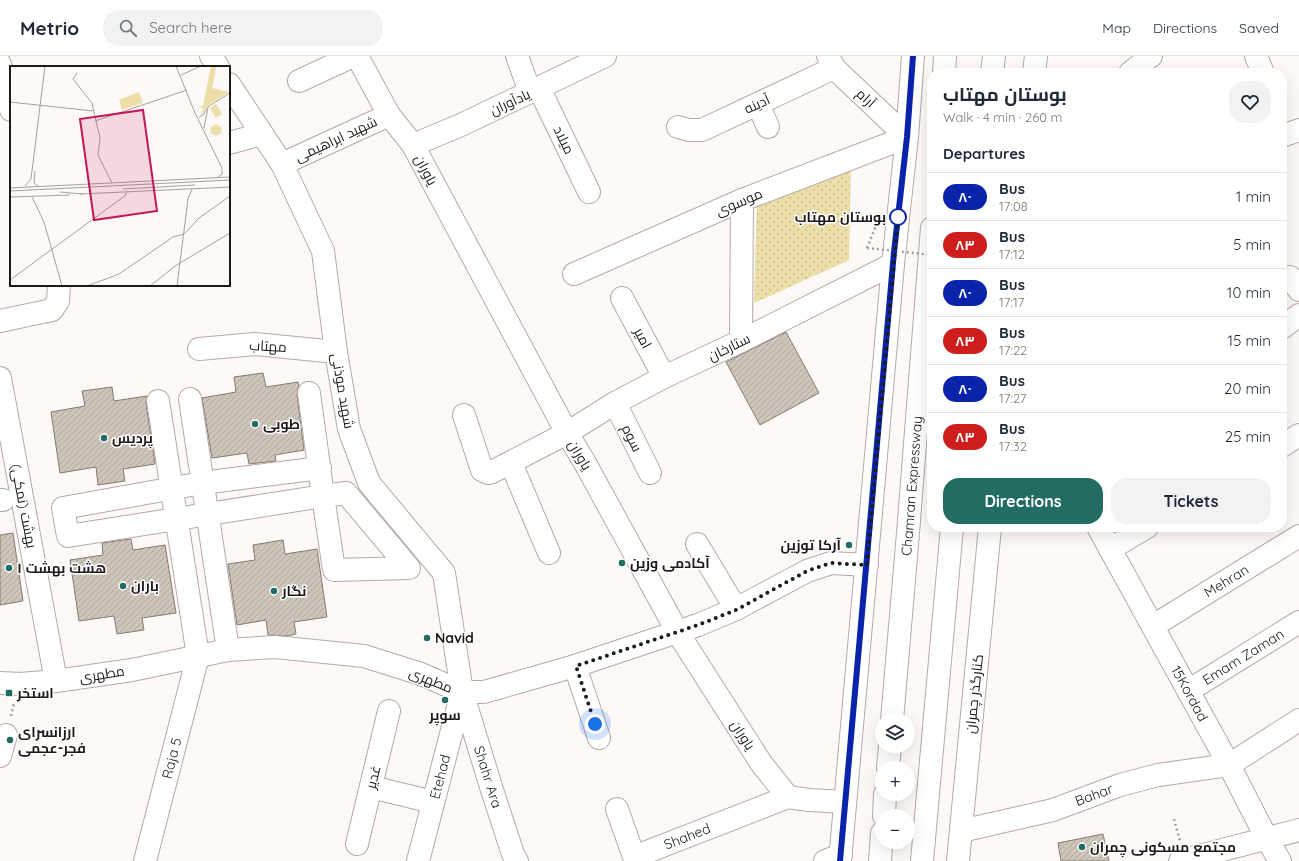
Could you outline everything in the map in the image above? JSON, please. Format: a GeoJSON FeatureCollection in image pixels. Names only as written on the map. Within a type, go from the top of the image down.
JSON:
{"type":"FeatureCollection","features":[{"type":"Feature","properties":{"kind":"main road"},"geometry":{"type":"LineString","coordinates":[[212,56],[217,66]]}},
{"type":"Feature","properties":{"kind":"main road"},"geometry":{"type":"LineString","coordinates":[[299,80],[353,56]]}},
{"type":"Feature","properties":{"kind":"main road","name":"یاوران"},"geometry":{"type":"LineString","coordinates":[[357,56],[389,115],[413,145],[567,434],[585,463],[678,633],[761,763],[788,797]]}},
{"type":"Feature","properties":{"kind":"main road","name":"میلاد"},"geometry":{"type":"LineString","coordinates":[[517,56],[589,192]]}},
{"type":"Feature","properties":{"kind":"main road","name":"یادآوران"},"geometry":{"type":"LineString","coordinates":[[413,145],[461,125],[605,56]]}},
{"type":"Feature","properties":{"kind":"main road"},"geometry":{"type":"LineString","coordinates":[[835,859],[845,802],[907,137],[913,56]]}},
{"type":"Feature","properties":{"kind":"main road"},"geometry":{"type":"LineString","coordinates":[[944,68],[945,56]]}},
{"type":"Feature","properties":{"kind":"main road"},"geometry":{"type":"LineString","coordinates":[[993,68],[994,56]]}},
{"type":"Feature","properties":{"kind":"main road"},"geometry":{"type":"LineString","coordinates":[[1035,68],[1036,56]]}},
{"type":"Feature","properties":{"kind":"main road"},"geometry":{"type":"LineString","coordinates":[[1256,56],[1261,68]]}},
{"type":"Feature","properties":{"kind":"main road"},"geometry":{"type":"LineString","coordinates":[[1138,68],[1149,61]]}},
{"type":"Feature","properties":{"kind":"main road","name":"آرام"},"geometry":{"type":"LineString","coordinates":[[831,62],[907,137]]}},
{"type":"Feature","properties":{"kind":"main road","name":"آدینه"},"geometry":{"type":"LineString","coordinates":[[678,127],[689,130],[702,130],[758,104],[831,62]]}},
{"type":"Feature","properties":{"kind":"main road"},"geometry":{"type":"LineString","coordinates":[[0,64],[10,105]]}},
{"type":"Feature","properties":{"kind":"main road","name":"شهید موذنی"},"geometry":{"type":"LineString","coordinates":[[230,86],[282,164],[323,251],[336,352],[349,429],[368,483],[444,573],[462,692]]}},
{"type":"Feature","properties":{"kind":"main road"},"geometry":{"type":"LineString","coordinates":[[758,104],[768,127]]}},
{"type":"Feature","properties":{"kind":"main road"},"geometry":{"type":"LineString","coordinates":[[0,110],[10,109]]}},
{"type":"Feature","properties":{"kind":"main road","name":"شهید ابراهیمی"},"geometry":{"type":"LineString","coordinates":[[282,164],[389,115]]}},
{"type":"Feature","properties":{"kind":"main road"},"geometry":{"type":"LineString","coordinates":[[230,143],[262,134]]}},
{"type":"Feature","properties":{"kind":"main road","name":"موسوی"},"geometry":{"type":"LineString","coordinates":[[574,274],[742,200],[907,137]]}},
{"type":"Feature","properties":{"kind":"main road"},"geometry":{"type":"LineString","coordinates":[[741,341],[742,200]]}},
{"type":"Feature","properties":{"kind":"main road","name":"ستارخان"},"geometry":{"type":"LineString","coordinates":[[464,415],[482,470],[488,474],[567,434],[615,403],[664,377],[741,341],[894,264]]}},
{"type":"Feature","properties":{"kind":"main road"},"geometry":{"type":"LineString","coordinates":[[0,321],[52,310],[58,300],[59,286]]}},
{"type":"Feature","properties":{"kind":"main road","name":"Chamran Expressway"},"geometry":{"type":"LineString","coordinates":[[893,713],[927,292]]}},
{"type":"Feature","properties":{"kind":"main road","name":"امیر"},"geometry":{"type":"LineString","coordinates":[[622,298],[664,377]]}},
{"type":"Feature","properties":{"kind":"main road"},"geometry":{"type":"LineString","coordinates":[[1287,324],[1299,316]]}},
{"type":"Feature","properties":{"kind":"main road","name":"مهتاب"},"geometry":{"type":"LineString","coordinates":[[199,349],[255,344],[336,352]]}},
{"type":"Feature","properties":{"kind":"main road","name":"بهشت (نمکی)"},"geometry":{"type":"LineString","coordinates":[[0,378],[56,681]]}},
{"type":"Feature","properties":{"kind":"main road"},"geometry":{"type":"LineString","coordinates":[[309,393],[320,468],[323,496],[68,536],[66,529],[63,508],[202,483],[320,468]]}},
{"type":"Feature","properties":{"kind":"main road"},"geometry":{"type":"LineString","coordinates":[[190,399],[228,650]]}},
{"type":"Feature","properties":{"kind":"main road"},"geometry":{"type":"LineString","coordinates":[[158,401],[198,656]]}},
{"type":"Feature","properties":{"kind":"main road","name":"سوم"},"geometry":{"type":"LineString","coordinates":[[615,403],[650,473]]}},
{"type":"Feature","properties":{"kind":"main road"},"geometry":{"type":"LineString","coordinates":[[1287,443],[1299,435]]}},
{"type":"Feature","properties":{"kind":"main road"},"geometry":{"type":"LineString","coordinates":[[511,463],[549,553]]}},
{"type":"Feature","properties":{"kind":"main road"},"geometry":{"type":"LineString","coordinates":[[922,861],[952,532]]}},
{"type":"Feature","properties":{"kind":"main road","name":"کنارگذر چمران"},"geometry":{"type":"LineString","coordinates":[[958,861],[990,532]]}},
{"type":"Feature","properties":{"kind":"main road","name":"15Kordad"},"geometry":{"type":"LineString","coordinates":[[1101,532],[1229,764],[1267,839],[1280,861]]}},
{"type":"Feature","properties":{"kind":"main road"},"geometry":{"type":"LineString","coordinates":[[1110,549],[1139,532]]}},
{"type":"Feature","properties":{"kind":"main road","name":"Mehran"},"geometry":{"type":"LineString","coordinates":[[1152,626],[1299,536]]}},
{"type":"Feature","properties":{"kind":"main road"},"geometry":{"type":"LineString","coordinates":[[697,544],[736,610]]}},
{"type":"Feature","properties":{"kind":"main road","name":"مطهری"},"geometry":{"type":"LineString","coordinates":[[10,684],[56,681],[132,670],[228,650],[275,647],[364,656],[421,674],[462,692],[484,692],[576,666],[678,633],[736,610],[807,571],[831,563],[867,565]]}},
{"type":"Feature","properties":{"kind":"main road","name":"Emam Zaman"},"geometry":{"type":"LineString","coordinates":[[1188,691],[1299,622]]}},
{"type":"Feature","properties":{"kind":"main road","name":"Raja 5"},"geometry":{"type":"LineString","coordinates":[[145,861],[198,656]]}},
{"type":"Feature","properties":{"kind":"main road"},"geometry":{"type":"LineString","coordinates":[[576,666],[599,738]]}},
{"type":"Feature","properties":{"kind":"main road","name":"Etehad"},"geometry":{"type":"LineString","coordinates":[[418,861],[462,692]]}},
{"type":"Feature","properties":{"kind":"main road","name":"Shahr Ara"},"geometry":{"type":"LineString","coordinates":[[462,692],[492,790],[513,854],[517,861]]}},
{"type":"Feature","properties":{"kind":"main road","name":"غدیر"},"geometry":{"type":"LineString","coordinates":[[357,844],[389,711]]}},
{"type":"Feature","properties":{"kind":"main road"},"geometry":{"type":"LineString","coordinates":[[1229,764],[1299,720]]}},
{"type":"Feature","properties":{"kind":"main road"},"geometry":{"type":"LineString","coordinates":[[0,756],[6,735]]}},
{"type":"Feature","properties":{"kind":"main road","name":"Bahar"},"geometry":{"type":"LineString","coordinates":[[961,832],[1053,810],[1120,785],[1158,775],[1229,764]]}},
{"type":"Feature","properties":{"kind":"main road"},"geometry":{"type":"LineString","coordinates":[[371,787],[433,802]]}},
{"type":"Feature","properties":{"kind":"main road"},"geometry":{"type":"LineString","coordinates":[[788,797],[845,802]]}},
{"type":"Feature","properties":{"kind":"main road","name":"Shahed"},"geometry":{"type":"LineString","coordinates":[[617,809],[634,857],[788,797]]}},
{"type":"Feature","properties":{"kind":"main road"},"geometry":{"type":"LineString","coordinates":[[1180,861],[1299,830]]}},
{"type":"Feature","properties":{"kind":"main road"},"geometry":{"type":"LineString","coordinates":[[880,861],[881,849]]}},
{"type":"Feature","properties":{"kind":"path"},"geometry":{"type":"LineString","coordinates":[[875,228],[867,248],[927,254]]}},
{"type":"Feature","properties":{"kind":"path"},"geometry":{"type":"LineString","coordinates":[[6,735],[10,684]]}},
{"type":"Feature","properties":{"kind":"shaded area"},"geometry":{"type":"Polygon","coordinates":[[[851,157],[849,260],[754,303],[757,192],[851,157]]]}},
{"type":"Feature","properties":{"kind":"building"},"geometry":{"type":"Polygon","coordinates":[[[786,332],[819,393],[760,425],[726,362],[786,332]]]}},
{"type":"Feature","properties":{"kind":"building","name":"طوبی"},"geometry":{"type":"Polygon","coordinates":[[[263,373],[266,387],[298,382],[299,386],[297,395],[304,450],[275,455],[276,461],[249,464],[247,453],[212,458],[202,398],[236,392],[234,377],[263,373]]]}},
{"type":"Feature","properties":{"kind":"building","name":"پردیس"},"geometry":{"type":"Polygon","coordinates":[[[112,387],[114,401],[147,396],[146,403],[155,464],[123,469],[125,481],[98,485],[96,467],[60,473],[51,412],[85,406],[82,391],[112,387]]]}},
{"type":"Feature","properties":{"kind":"building","name":"هشت بهشت ۱"},"geometry":{"type":"Polygon","coordinates":[[[13,533],[23,601],[0,605],[0,535],[13,533]]]}},
{"type":"Feature","properties":{"kind":"building","name":"باران"},"geometry":{"type":"Polygon","coordinates":[[[131,539],[133,550],[165,545],[176,613],[142,618],[144,630],[117,634],[114,616],[79,621],[70,560],[103,555],[102,543],[131,539]]]}},
{"type":"Feature","properties":{"kind":"building","name":"نگار"},"geometry":{"type":"Polygon","coordinates":[[[283,540],[285,554],[317,549],[327,617],[294,622],[296,634],[287,636],[268,635],[266,620],[237,625],[228,564],[255,560],[253,545],[283,540]]]}},
{"type":"Feature","properties":{"kind":"building","name":"مجتمع مسکونی چمران"},"geometry":{"type":"Polygon","coordinates":[[[1103,834],[1109,861],[1061,861],[1058,843],[1103,834]]]}},
{"type":"Feature","properties":{"kind":"bus line","name":"۸۰"},"geometry":{"type":"LineString","coordinates":[[840,861],[894,252],[903,161],[907,137],[913,56]]}},
{"type":"Feature","properties":{"kind":"place","name":"بوستان مهتاب"},"geometry":{"type":"Point","coordinates":[898,217]}},
{"type":"Feature","properties":{"kind":"place","name":"طوبی"},"geometry":{"type":"Point","coordinates":[255,424]}},
{"type":"Feature","properties":{"kind":"place","name":"پردیس"},"geometry":{"type":"Point","coordinates":[104,438]}},
{"type":"Feature","properties":{"kind":"place","name":"آرکا توزین"},"geometry":{"type":"Point","coordinates":[849,545]}},
{"type":"Feature","properties":{"kind":"place","name":"آکادمی وزین"},"geometry":{"type":"Point","coordinates":[622,563]}},
{"type":"Feature","properties":{"kind":"place","name":"هشت بهشت ۱"},"geometry":{"type":"Point","coordinates":[9,568]}},
{"type":"Feature","properties":{"kind":"place","name":"باران"},"geometry":{"type":"Point","coordinates":[123,586]}},
{"type":"Feature","properties":{"kind":"place","name":"نگار"},"geometry":{"type":"Point","coordinates":[274,591]}},
{"type":"Feature","properties":{"kind":"place","name":"Navid"},"geometry":{"type":"Point","coordinates":[427,638]}},
{"type":"Feature","properties":{"kind":"place","name":"استخر"},"geometry":{"type":"Point","coordinates":[9,693]}},
{"type":"Feature","properties":{"kind":"place","name":"سوپر"},"geometry":{"type":"Point","coordinates":[445,700]}},
{"type":"Feature","properties":{"kind":"place","name":"ارزانسرای فجر-عجمی"},"geometry":{"type":"Point","coordinates":[10,740]}},
{"type":"Feature","properties":{"kind":"place","name":"مجتمع مسکونی چمران"},"geometry":{"type":"Point","coordinates":[1082,847]}},
{"type":"Feature","properties":{"kind":"route"},"geometry":{"type":"LineString","coordinates":[[595,724],[576,666],[678,633],[736,610],[747,602],[807,571],[831,563],[867,565],[898,217]]}}]}
